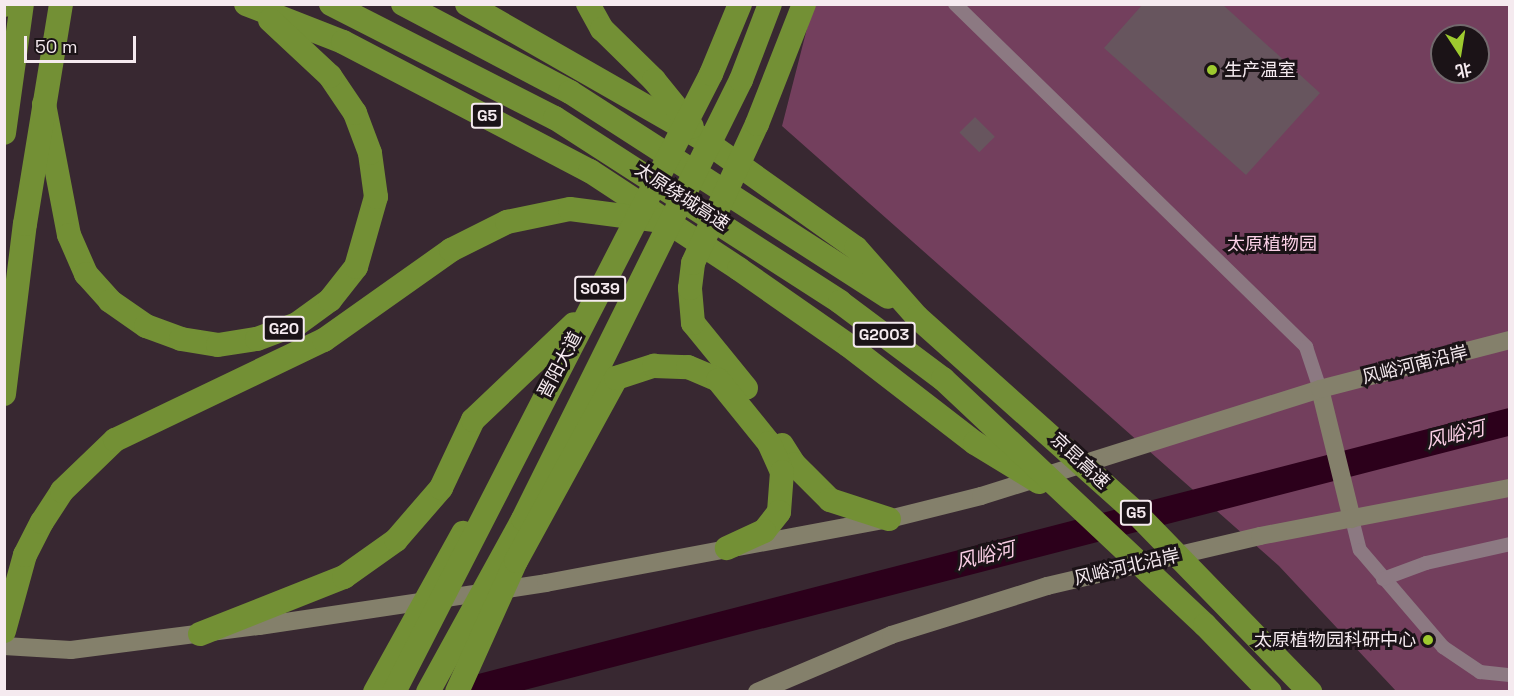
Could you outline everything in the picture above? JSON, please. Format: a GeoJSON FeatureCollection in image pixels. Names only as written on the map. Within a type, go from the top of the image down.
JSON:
{"type":"FeatureCollection","features":[{"type":"Feature","properties":{"kind":"highway"},"geometry":{"type":"LineString","coordinates":[[4,133],[22,4]]}},
{"type":"Feature","properties":{"kind":"highway","name":"G20"},"geometry":{"type":"LineString","coordinates":[[61,4],[44,104],[69,235],[86,274],[110,301],[155,329],[181,339],[218,345],[257,339],[297,324],[330,300],[356,267],[376,197],[370,153],[355,113],[330,76],[253,7]]}},
{"type":"Feature","properties":{"kind":"highway","name":"太原绕城高速"},"geometry":{"type":"LineString","coordinates":[[331,4],[479,77],[640,170],[755,243],[942,379],[1079,507]]}},
{"type":"Feature","properties":{"kind":"highway","name":"太原绕城高速"},"geometry":{"type":"LineString","coordinates":[[402,4],[570,92],[656,144],[771,218],[917,317]]}},
{"type":"Feature","properties":{"kind":"highway"},"geometry":{"type":"LineString","coordinates":[[467,4],[672,113]]}},
{"type":"Feature","properties":{"kind":"highway","name":"G5"},"geometry":{"type":"LineString","coordinates":[[588,4],[602,29],[672,113],[701,138],[785,193],[856,248],[917,317]]}},
{"type":"Feature","properties":{"kind":"highway","name":"晋阳大道"},"geometry":{"type":"LineString","coordinates":[[394,692],[450,567],[510,464],[591,308],[711,74],[740,4]]}},
{"type":"Feature","properties":{"kind":"highway","name":"晋阳大道"},"geometry":{"type":"LineString","coordinates":[[428,692],[505,564],[523,519],[741,80],[770,4]]}},
{"type":"Feature","properties":{"kind":"highway"},"geometry":{"type":"LineString","coordinates":[[804,4],[757,124],[693,263],[693,323],[712,352],[735,374],[814,487],[850,509],[889,519]]}},
{"type":"Feature","properties":{"kind":"highway","name":"G5"},"geometry":{"type":"LineString","coordinates":[[253,7],[343,42],[418,79],[624,205],[665,222],[740,269],[858,352],[975,443],[1079,507]]}},
{"type":"Feature","properties":{"kind":"highway"},"geometry":{"type":"LineString","coordinates":[[4,394],[44,104]]}},
{"type":"Feature","properties":{"kind":"highway"},"geometry":{"type":"LineString","coordinates":[[4,632],[25,555],[42,522],[62,491],[115,440],[324,340],[477,235],[538,213],[624,205]]}},
{"type":"Feature","properties":{"kind":"highway"},"geometry":{"type":"LineString","coordinates":[[200,634],[344,577],[396,540],[441,488],[473,420],[591,308]]}},
{"type":"Feature","properties":{"kind":"highway","name":"京昆高速"},"geometry":{"type":"LineString","coordinates":[[917,317],[1039,422],[1231,608],[1310,692]]}},
{"type":"Feature","properties":{"kind":"highway"},"geometry":{"type":"LineString","coordinates":[[457,692],[505,564],[616,378],[654,366],[688,367],[718,380],[769,443],[783,472],[779,512],[764,531],[727,548]]}},
{"type":"Feature","properties":{"kind":"highway","name":"京昆高速"},"geometry":{"type":"LineString","coordinates":[[1079,507],[1206,625],[1270,692]]}},
{"type":"Feature","properties":{"kind":"highway","name":"S039"},"geometry":{"type":"LineString","coordinates":[[375,692],[450,567]]}},
{"type":"Feature","properties":{"kind":"street"},"geometry":{"type":"LineString","coordinates":[[955,4],[1306,347],[1321,395],[1360,550],[1443,647],[1480,672],[1509,675]]}},
{"type":"Feature","properties":{"kind":"street","name":"风峪河南沿岸"},"geometry":{"type":"LineString","coordinates":[[4,646],[71,650],[200,634],[546,583],[889,519],[981,496],[1509,340]]}},
{"type":"Feature","properties":{"kind":"street","name":"风峪河北沿岸"},"geometry":{"type":"LineString","coordinates":[[757,692],[891,635],[1047,586],[1352,519],[1509,488]]}},
{"type":"Feature","properties":{"kind":"street"},"geometry":{"type":"LineString","coordinates":[[1383,579],[1426,563],[1509,544]]}},
{"type":"Feature","properties":{"kind":"green space","name":"太原植物园"},"geometry":{"type":"Polygon","coordinates":[[[813,5],[1509,5],[1509,691],[1396,691],[1279,566],[782,126],[813,5]]]}},
{"type":"Feature","properties":{"kind":"building","name":"生产温室"},"geometry":{"type":"Polygon","coordinates":[[[1143,4],[1222,4],[1320,93],[1246,175],[1104,48],[1143,4]]]}},
{"type":"Feature","properties":{"kind":"building"},"geometry":{"type":"Polygon","coordinates":[[[975,117],[995,137],[979,152],[959,133],[975,117]]]}},
{"type":"Feature","properties":{"kind":"waterway","name":"风峪河"},"geometry":{"type":"LineString","coordinates":[[460,692],[1510,421]]}},
{"type":"Feature","properties":{"kind":"place","name":"生产温室"},"geometry":{"type":"Point","coordinates":[1212,70]}},
{"type":"Feature","properties":{"kind":"place","name":"太原植物园科研中心"},"geometry":{"type":"Point","coordinates":[1428,640]}}]}
